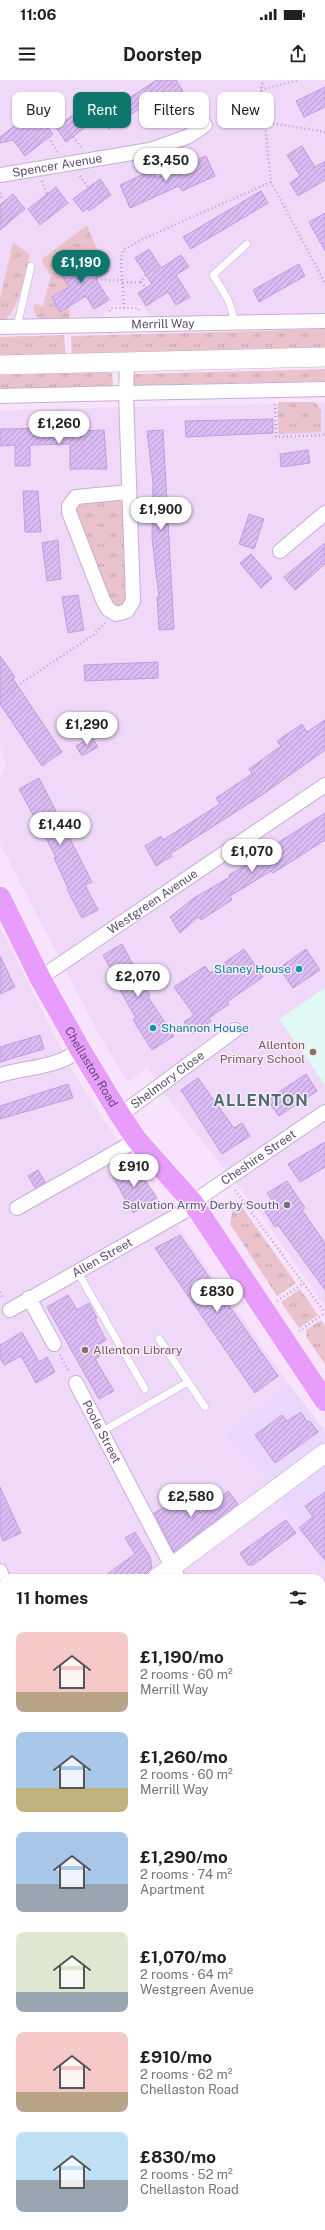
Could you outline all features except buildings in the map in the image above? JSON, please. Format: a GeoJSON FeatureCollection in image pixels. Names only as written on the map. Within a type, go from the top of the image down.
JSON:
{"type":"FeatureCollection","features":[{"type":"Feature","properties":{"kind":"main road","name":"Chellaston Road"},"geometry":{"type":"LineString","coordinates":[[0,897],[40,978],[120,1116],[137,1140],[193,1203],[284,1342],[325,1401]]}},
{"type":"Feature","properties":{"kind":"street","name":"Spencer Avenue"},"geometry":{"type":"LineString","coordinates":[[0,176],[150,150],[189,136],[201,128]]}},
{"type":"Feature","properties":{"kind":"street","name":"Merrill Way"},"geometry":{"type":"LineString","coordinates":[[0,327],[325,321]]}},
{"type":"Feature","properties":{"kind":"street"},"geometry":{"type":"LineString","coordinates":[[0,366],[325,357]]}},
{"type":"Feature","properties":{"kind":"street"},"geometry":{"type":"LineString","coordinates":[[127,362],[126,393],[128,492],[133,556],[133,601],[131,607],[122,614],[112,613],[103,600],[68,512],[69,506],[76,497],[128,492]]}},
{"type":"Feature","properties":{"kind":"street"},"geometry":{"type":"LineString","coordinates":[[0,396],[325,389]]}},
{"type":"Feature","properties":{"kind":"street"},"geometry":{"type":"LineString","coordinates":[[280,551],[325,513]]}},
{"type":"Feature","properties":{"kind":"street","name":"Westgreen Avenue"},"geometry":{"type":"LineString","coordinates":[[40,978],[325,785]]}},
{"type":"Feature","properties":{"kind":"street","name":"Shelmory Close"},"geometry":{"type":"LineString","coordinates":[[120,1116],[235,1030]]}},
{"type":"Feature","properties":{"kind":"street"},"geometry":{"type":"LineString","coordinates":[[0,1075],[51,1064],[71,1057],[80,1049]]}},
{"type":"Feature","properties":{"kind":"street","name":"Cheshire Street"},"geometry":{"type":"LineString","coordinates":[[193,1203],[325,1112]]}},
{"type":"Feature","properties":{"kind":"street"},"geometry":{"type":"LineString","coordinates":[[17,1208],[137,1140]]}},
{"type":"Feature","properties":{"kind":"street","name":"Allen Street"},"geometry":{"type":"LineString","coordinates":[[10,1310],[76,1271],[183,1212],[193,1203]]}},
{"type":"Feature","properties":{"kind":"street"},"geometry":{"type":"LineString","coordinates":[[29,1298],[54,1344]]}},
{"type":"Feature","properties":{"kind":"street","name":"Poole Street"},"geometry":{"type":"LineString","coordinates":[[76,1383],[169,1574]]}},
{"type":"Feature","properties":{"kind":"street"},"geometry":{"type":"LineString","coordinates":[[169,1574],[325,1453]]}},
{"type":"Feature","properties":{"kind":"lane"},"geometry":{"type":"LineString","coordinates":[[234,323],[231,305],[213,275],[247,244]]}},
{"type":"Feature","properties":{"kind":"lane"},"geometry":{"type":"LineString","coordinates":[[17,327],[31,266]]}},
{"type":"Feature","properties":{"kind":"lane"},"geometry":{"type":"LineString","coordinates":[[76,1271],[145,1389]]}},
{"type":"Feature","properties":{"kind":"lane"},"geometry":{"type":"LineString","coordinates":[[159,1339],[205,1407]]}},
{"type":"Feature","properties":{"kind":"lane"},"geometry":{"type":"LineString","coordinates":[[101,1432],[188,1382]]}},
{"type":"Feature","properties":{"kind":"path"},"geometry":{"type":"LineString","coordinates":[[263,80],[261,90],[299,80]]}},
{"type":"Feature","properties":{"kind":"path"},"geometry":{"type":"LineString","coordinates":[[274,124],[325,132]]}},
{"type":"Feature","properties":{"kind":"path"},"geometry":{"type":"LineString","coordinates":[[266,128],[271,182],[325,284]]}},
{"type":"Feature","properties":{"kind":"path"},"geometry":{"type":"LineString","coordinates":[[124,308],[123,250],[141,240],[271,182]]}},
{"type":"Feature","properties":{"kind":"path"},"geometry":{"type":"LineString","coordinates":[[0,193],[3,200]]}},
{"type":"Feature","properties":{"kind":"path"},"geometry":{"type":"LineString","coordinates":[[141,282],[145,275]]}},
{"type":"Feature","properties":{"kind":"path"},"geometry":{"type":"LineString","coordinates":[[97,280],[141,282],[146,288]]}},
{"type":"Feature","properties":{"kind":"path"},"geometry":{"type":"LineString","coordinates":[[274,390],[276,437],[325,435]]}},
{"type":"Feature","properties":{"kind":"path"},"geometry":{"type":"LineString","coordinates":[[0,697],[92,636],[112,613]]}},
{"type":"Feature","properties":{"kind":"path"},"geometry":{"type":"LineString","coordinates":[[227,1179],[325,1313],[284,1342]]}},
{"type":"Feature","properties":{"kind":"path"},"geometry":{"type":"LineString","coordinates":[[263,1310],[304,1284]]}},
{"type":"Feature","properties":{"kind":"path"},"geometry":{"type":"LineString","coordinates":[[54,1344],[76,1383]]}},
{"type":"Feature","properties":{"kind":"shaded area"},"geometry":{"type":"Polygon","coordinates":[[[0,80],[325,80],[325,314],[155,319],[140,305],[111,305],[100,321],[0,322],[0,80]]]}},
{"type":"Feature","properties":{"kind":"shaded area"},"geometry":{"type":"Polygon","coordinates":[[[325,403],[325,1307],[260,1213],[164,1094],[148,1068],[128,1082],[103,1042],[0,844],[0,780],[6,765],[0,747],[0,410],[325,403]]]}},
{"type":"Feature","properties":{"kind":"shaded area"},"geometry":{"type":"Polygon","coordinates":[[[0,927],[72,1070],[103,1119],[288,1383],[224,1436],[244,1451],[282,1504],[325,1569],[325,1574],[0,1574],[0,927]]]}},
{"type":"Feature","properties":{"kind":"shaded area","name":"Allenton Primary School"},"geometry":{"type":"Polygon","coordinates":[[[325,988],[325,1085],[279,1019],[325,988]]]}},
{"type":"Feature","properties":{"kind":"shaded area"},"geometry":{"type":"Polygon","coordinates":[[[288,1383],[325,1431],[325,1569],[282,1504],[244,1451],[224,1436],[288,1383]]]}},
{"type":"Feature","properties":{"kind":"green space"},"geometry":{"type":"Polygon","coordinates":[[[87,225],[100,257],[79,269],[71,256],[56,265],[69,287],[52,297],[60,312],[69,307],[70,319],[43,320],[37,317],[33,308],[35,304],[43,306],[51,276],[42,262],[42,259],[87,225]]]}},
{"type":"Feature","properties":{"kind":"green space"},"geometry":{"type":"Polygon","coordinates":[[[13,243],[30,254],[20,293],[12,312],[0,321],[0,298],[13,243]]]}},
{"type":"Feature","properties":{"kind":"green space"},"geometry":{"type":"Polygon","coordinates":[[[325,329],[325,350],[72,358],[71,336],[325,329]]]}},
{"type":"Feature","properties":{"kind":"green space"},"geometry":{"type":"Polygon","coordinates":[[[64,335],[66,358],[0,359],[0,337],[64,335]]]}},
{"type":"Feature","properties":{"kind":"green space"},"geometry":{"type":"Polygon","coordinates":[[[325,369],[325,381],[135,385],[132,382],[133,375],[137,374],[325,369]]]}},
{"type":"Feature","properties":{"kind":"green space"},"geometry":{"type":"Polygon","coordinates":[[[0,373],[112,373],[113,385],[109,387],[0,389],[0,373]]]}},
{"type":"Feature","properties":{"kind":"green space"},"geometry":{"type":"Polygon","coordinates":[[[278,402],[315,402],[321,410],[321,432],[278,434],[278,402]]]}},
{"type":"Feature","properties":{"kind":"green space"},"geometry":{"type":"Polygon","coordinates":[[[117,500],[122,502],[125,506],[127,600],[121,609],[112,607],[75,511],[81,504],[117,500]]]}},
{"type":"Feature","properties":{"kind":"green space"},"geometry":{"type":"Polygon","coordinates":[[[234,1203],[241,1206],[296,1283],[277,1296],[230,1224],[234,1203]]]}},
{"type":"Feature","properties":{"kind":"green space"},"geometry":{"type":"Polygon","coordinates":[[[300,1289],[318,1315],[299,1328],[281,1302],[300,1289]]]}},
{"type":"Feature","properties":{"kind":"green space"},"geometry":{"type":"Polygon","coordinates":[[[321,1320],[325,1326],[325,1364],[307,1338],[306,1330],[321,1320]]]}},
{"type":"Feature","properties":{"kind":"place","name":"Slaney House"},"geometry":{"type":"Point","coordinates":[299,969]}},
{"type":"Feature","properties":{"kind":"place","name":"Shannon House"},"geometry":{"type":"Point","coordinates":[153,1028]}},
{"type":"Feature","properties":{"kind":"place","name":"Allenton Primary School"},"geometry":{"type":"Point","coordinates":[313,1052]}},
{"type":"Feature","properties":{"kind":"place","name":"Salvation Army Derby South"},"geometry":{"type":"Point","coordinates":[287,1205]}},
{"type":"Feature","properties":{"kind":"place","name":"Allenton Library"},"geometry":{"type":"Point","coordinates":[85,1350]}},
{"type":"Feature","properties":{"kind":"district","name":"ALLENTON"},"geometry":{"type":"Point","coordinates":[261,1100]}}]}
